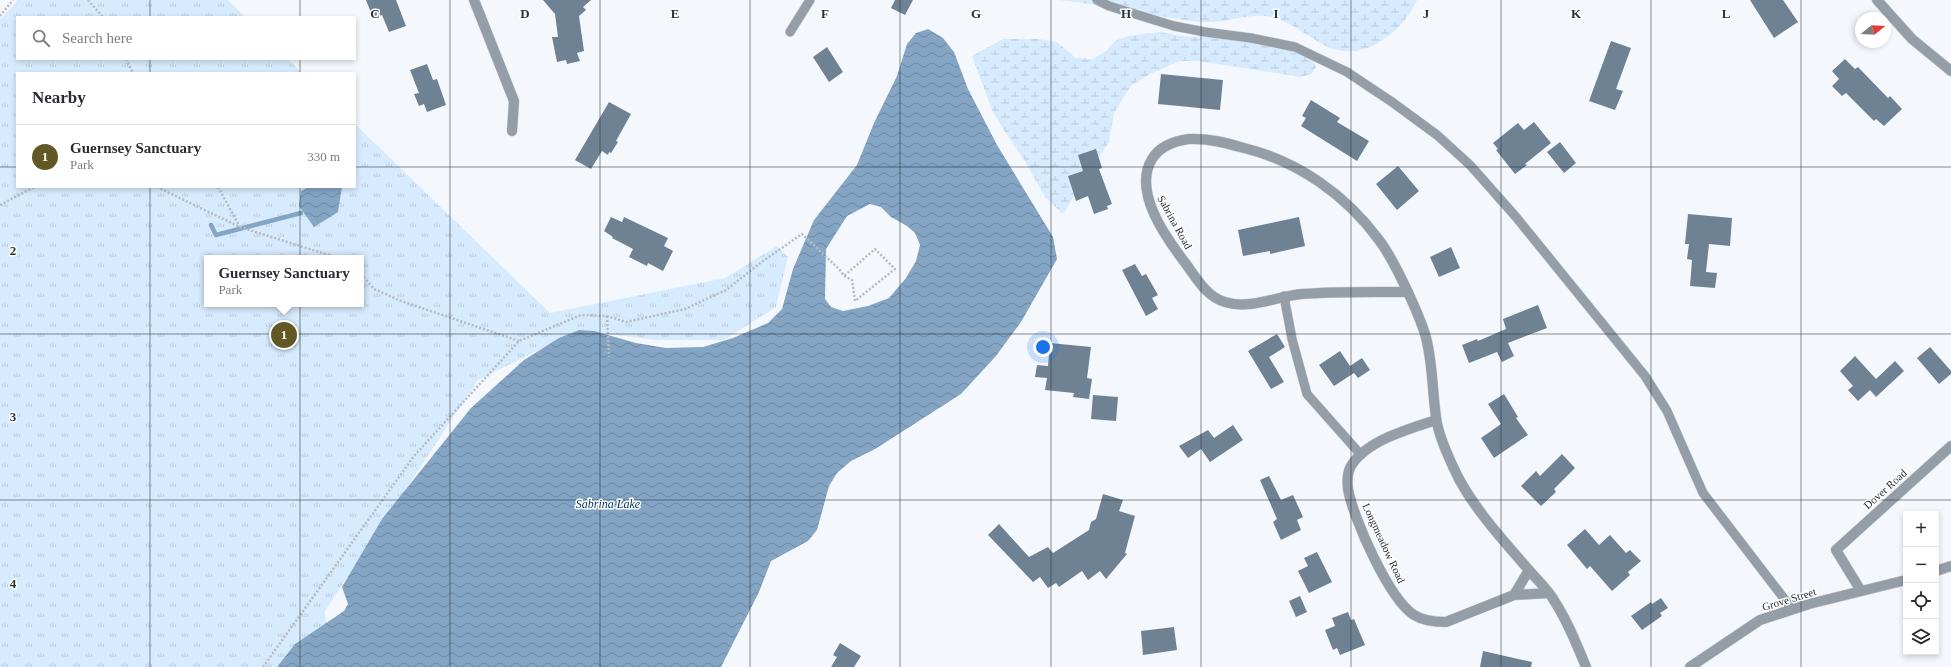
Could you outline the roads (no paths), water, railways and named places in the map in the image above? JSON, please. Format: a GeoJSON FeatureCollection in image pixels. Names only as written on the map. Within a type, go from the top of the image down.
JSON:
{"type":"FeatureCollection","features":[{"type":"Feature","properties":{"kind":"street"},"geometry":{"type":"LineString","coordinates":[[474,0],[514,101],[512,131]]}},
{"type":"Feature","properties":{"kind":"street"},"geometry":{"type":"LineString","coordinates":[[1877,0],[1912,39],[1951,71]]}},
{"type":"Feature","properties":{"kind":"street","name":"Sabrina Road"},"geometry":{"type":"LineString","coordinates":[[1408,292],[1347,291],[1284,296],[1251,303],[1233,304],[1216,299],[1202,286],[1164,230],[1148,196],[1146,176],[1149,164],[1154,156],[1164,146],[1180,140],[1208,139],[1280,158],[1301,170],[1341,199],[1367,225],[1390,257],[1408,292],[1425,334],[1429,355],[1436,420]]}},
{"type":"Feature","properties":{"kind":"street"},"geometry":{"type":"LineString","coordinates":[[1436,420],[1459,479],[1490,523],[1555,600],[1586,667]]}},
{"type":"Feature","properties":{"kind":"street","name":"Longmeadow Road"},"geometry":{"type":"LineString","coordinates":[[1436,420],[1401,431],[1361,455],[1352,463],[1348,475],[1348,490],[1354,508],[1383,576],[1393,592],[1414,614],[1436,622],[1446,622],[1514,594],[1549,593]]}},
{"type":"Feature","properties":{"kind":"street","name":"Dover Road"},"geometry":{"type":"LineString","coordinates":[[1861,591],[1836,550],[1951,446]]}},
{"type":"Feature","properties":{"kind":"street"},"geometry":{"type":"LineString","coordinates":[[1939,570],[1951,566]]}},
{"type":"Feature","properties":{"kind":"street"},"geometry":{"type":"LineString","coordinates":[[1514,594],[1529,570]]}},
{"type":"Feature","properties":{"kind":"street","name":"Grove Street"},"geometry":{"type":"LineString","coordinates":[[1690,667],[1760,620],[1792,609],[1903,581]]}},
{"type":"Feature","properties":{"kind":"lane"},"geometry":{"type":"LineString","coordinates":[[790,32],[810,0]]}},
{"type":"Feature","properties":{"kind":"lane"},"geometry":{"type":"LineString","coordinates":[[1097,0],[1109,6],[1174,26],[1251,38],[1295,47],[1347,72],[1392,102],[1437,135],[1470,165],[1516,217],[1645,376],[1667,411],[1703,493],[1792,609]]}},
{"type":"Feature","properties":{"kind":"lane"},"geometry":{"type":"LineString","coordinates":[[1284,296],[1292,339],[1307,394],[1361,455]]}},
{"type":"Feature","properties":{"kind":"water","name":"Sabrina Lake"},"geometry":{"type":"Polygon","coordinates":[[[928,29],[943,38],[954,52],[968,89],[997,145],[1053,237],[1057,259],[1021,322],[996,356],[961,394],[875,449],[851,461],[837,473],[829,486],[817,530],[808,541],[771,561],[759,592],[721,667],[277,667],[295,644],[344,611],[348,604],[342,587],[382,519],[471,408],[524,360],[559,338],[579,330],[594,331],[636,343],[666,348],[703,347],[733,338],[768,323],[782,309],[793,269],[814,220],[857,165],[874,123],[897,76],[907,44],[916,33],[928,29]],[[870,204],[847,216],[826,249],[825,299],[831,307],[843,311],[868,306],[889,298],[906,278],[916,261],[920,245],[915,233],[907,226],[891,217],[881,207],[870,204]]]}},
{"type":"Feature","properties":{"kind":"water"},"geometry":{"type":"Polygon","coordinates":[[[306,188],[342,188],[338,212],[314,227],[299,206],[301,191],[306,188]]]}},
{"type":"Feature","properties":{"kind":"waterway"},"geometry":{"type":"LineString","coordinates":[[211,225],[216,235],[301,213]]}},
{"type":"Feature","properties":{"kind":"place","name":"Guernsey Sanctuary"},"geometry":{"type":"Point","coordinates":[284,335]}}]}
